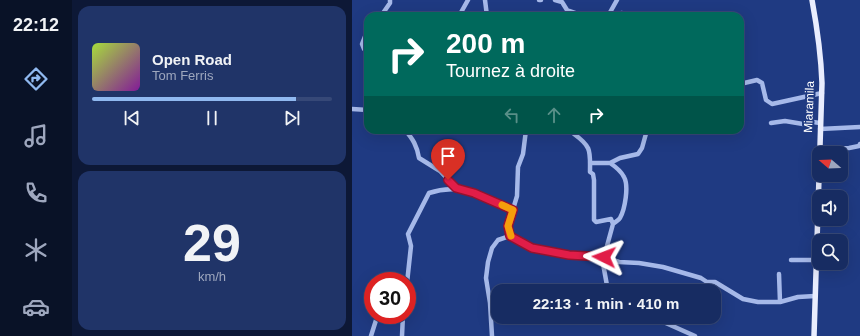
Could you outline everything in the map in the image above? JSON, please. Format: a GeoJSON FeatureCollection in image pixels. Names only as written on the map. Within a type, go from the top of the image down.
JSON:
{"type":"FeatureCollection","features":[{"type":"Feature","properties":{"kind":"main road","name":"Miaramila"},"geometry":{"type":"LineString","coordinates":[[812,0],[816,17],[821,62],[822,93],[819,146]]}},
{"type":"Feature","properties":{"kind":"main road","name":"Miaramila"},"geometry":{"type":"LineString","coordinates":[[817,234],[818,182]]}},
{"type":"Feature","properties":{"kind":"main road","name":"Miaramila"},"geometry":{"type":"LineString","coordinates":[[814,336],[816,270]]}},
{"type":"Feature","properties":{"kind":"street"},"geometry":{"type":"LineString","coordinates":[[384,12],[390,3],[390,0]]}},
{"type":"Feature","properties":{"kind":"street"},"geometry":{"type":"LineString","coordinates":[[461,12],[468,0]]}},
{"type":"Feature","properties":{"kind":"street"},"geometry":{"type":"LineString","coordinates":[[485,0],[486,12]]}},
{"type":"Feature","properties":{"kind":"street"},"geometry":{"type":"LineString","coordinates":[[555,0],[562,2],[567,10],[573,12]]}},
{"type":"Feature","properties":{"kind":"street"},"geometry":{"type":"LineString","coordinates":[[610,12],[617,0]]}},
{"type":"Feature","properties":{"kind":"street"},"geometry":{"type":"LineString","coordinates":[[364,39],[362,44],[364,49]]}},
{"type":"Feature","properties":{"kind":"street"},"geometry":{"type":"LineString","coordinates":[[744,83],[757,80],[762,83],[766,100],[772,104],[822,93]]}},
{"type":"Feature","properties":{"kind":"street"},"geometry":{"type":"LineString","coordinates":[[352,110],[364,110]]}},
{"type":"Feature","properties":{"kind":"street"},"geometry":{"type":"LineString","coordinates":[[770,123],[785,121],[803,124],[813,122],[820,123]]}},
{"type":"Feature","properties":{"kind":"street"},"geometry":{"type":"LineString","coordinates":[[820,129],[860,127]]}},
{"type":"Feature","properties":{"kind":"street"},"geometry":{"type":"LineString","coordinates":[[408,134],[417,147],[419,158],[440,171],[456,188]]}},
{"type":"Feature","properties":{"kind":"street"},"geometry":{"type":"LineString","coordinates":[[510,236],[508,226],[517,196],[518,167],[523,154],[526,134]]}},
{"type":"Feature","properties":{"kind":"street"},"geometry":{"type":"LineString","coordinates":[[574,134],[585,142],[591,155],[590,172],[593,174],[594,180],[594,220],[596,222],[611,219],[613,224]]}},
{"type":"Feature","properties":{"kind":"street"},"geometry":{"type":"LineString","coordinates":[[590,163],[610,163],[620,158],[638,154],[642,148],[646,134]]}},
{"type":"Feature","properties":{"kind":"street"},"geometry":{"type":"LineString","coordinates":[[848,148],[860,146],[860,144]]}},
{"type":"Feature","properties":{"kind":"street"},"geometry":{"type":"LineString","coordinates":[[607,284],[603,258],[613,224],[620,219],[624,206],[627,185],[625,177],[617,167],[610,163]]}},
{"type":"Feature","properties":{"kind":"street"},"geometry":{"type":"LineString","coordinates":[[408,272],[410,246],[408,234],[429,193],[456,188],[474,193],[513,210]]}},
{"type":"Feature","properties":{"kind":"street"},"geometry":{"type":"LineString","coordinates":[[492,336],[490,303],[486,278],[488,262],[492,248],[498,240],[510,236],[532,248],[569,255],[603,258],[619,262],[639,263],[663,268],[700,278],[707,282],[715,282],[743,299],[758,302],[780,302],[798,297],[815,296]]}},
{"type":"Feature","properties":{"kind":"street"},"geometry":{"type":"LineString","coordinates":[[791,260],[812,260]]}},
{"type":"Feature","properties":{"kind":"street"},"geometry":{"type":"LineString","coordinates":[[779,274],[780,302]]}},
{"type":"Feature","properties":{"kind":"street"},"geometry":{"type":"LineString","coordinates":[[371,336],[375,324]]}},
{"type":"Feature","properties":{"kind":"street"},"geometry":{"type":"LineString","coordinates":[[402,336],[403,324]]}},
{"type":"Feature","properties":{"kind":"street"},"geometry":{"type":"LineString","coordinates":[[668,324],[695,336]]}},
{"type":"Feature","properties":{"kind":"slow traffic"},"geometry":{"type":"LineString","coordinates":[[502,205],[513,210],[508,226],[511,236]]}},
{"type":"Feature","properties":{"kind":"route"},"geometry":{"type":"LineString","coordinates":[[448,180],[456,188],[474,193],[513,210],[508,226],[510,236],[532,248],[569,255],[604,257]]}}]}
